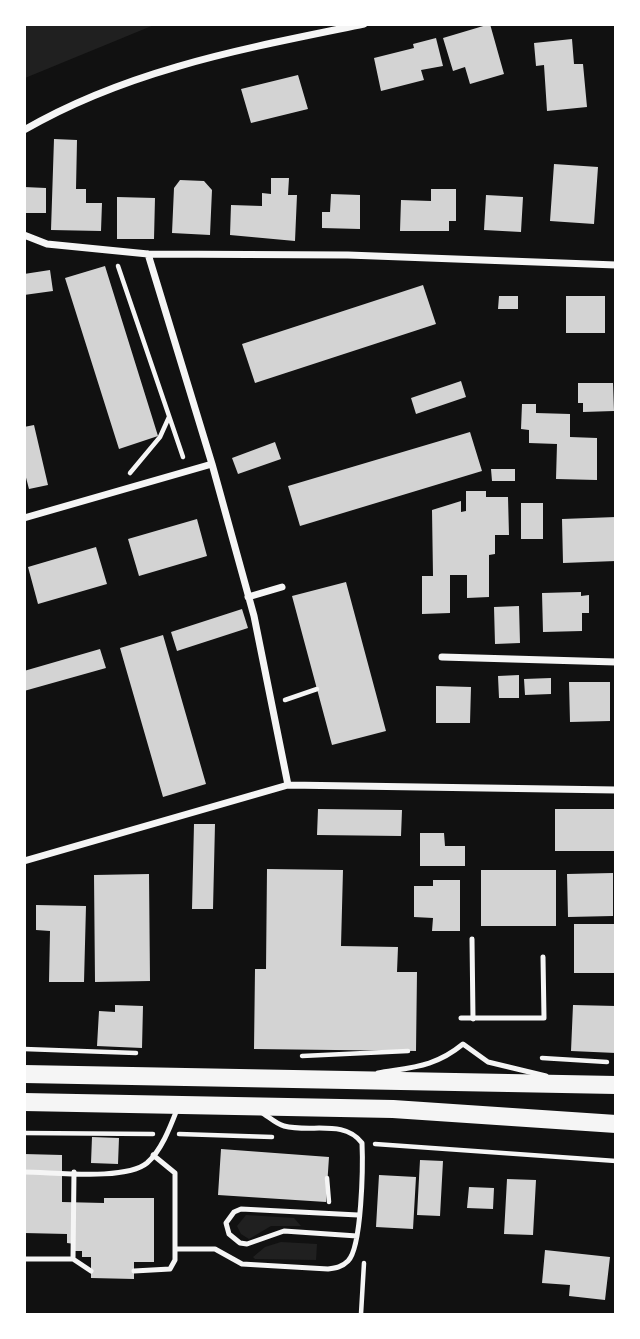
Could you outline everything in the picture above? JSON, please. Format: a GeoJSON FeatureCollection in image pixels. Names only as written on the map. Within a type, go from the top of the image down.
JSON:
{"type":"FeatureCollection","features":[{"type":"Feature","properties":{"kind":"main road"},"geometry":{"type":"LineString","coordinates":[[24,1074],[615,1085]]}},
{"type":"Feature","properties":{"kind":"main road"},"geometry":{"type":"LineString","coordinates":[[24,1102],[393,1109],[615,1124]]}},
{"type":"Feature","properties":{"kind":"street"},"geometry":{"type":"LineString","coordinates":[[24,130],[66,106],[131,79],[223,54],[364,24]]}},
{"type":"Feature","properties":{"kind":"street"},"geometry":{"type":"LineString","coordinates":[[24,235],[47,244],[148,254],[348,255],[615,265]]}},
{"type":"Feature","properties":{"kind":"street"},"geometry":{"type":"LineString","coordinates":[[148,254],[212,464],[248,597],[288,785]]}},
{"type":"Feature","properties":{"kind":"street"},"geometry":{"type":"LineString","coordinates":[[24,518],[212,464]]}},
{"type":"Feature","properties":{"kind":"street"},"geometry":{"type":"LineString","coordinates":[[248,597],[282,587]]}},
{"type":"Feature","properties":{"kind":"street"},"geometry":{"type":"LineString","coordinates":[[442,657],[615,662]]}},
{"type":"Feature","properties":{"kind":"street"},"geometry":{"type":"LineString","coordinates":[[24,861],[288,785],[615,790]]}},
{"type":"Feature","properties":{"kind":"lane"},"geometry":{"type":"LineString","coordinates":[[472,939],[473,1019]]}},
{"type":"Feature","properties":{"kind":"lane"},"geometry":{"type":"LineString","coordinates":[[461,1017],[544,1018],[543,957]]}},
{"type":"Feature","properties":{"kind":"lane"},"geometry":{"type":"LineString","coordinates":[[340,1079],[430,1065],[442,1060],[463,1044],[488,1062],[577,1084]]}},
{"type":"Feature","properties":{"kind":"lane"},"geometry":{"type":"LineString","coordinates":[[24,1172],[127,1173],[147,1163],[167,1134],[178,1106]]}},
{"type":"Feature","properties":{"kind":"lane"},"geometry":{"type":"LineString","coordinates":[[176,1249],[215,1249],[242,1264],[339,1268],[349,1260],[357,1236],[362,1143],[355,1133],[342,1129],[283,1126],[254,1107]]}},
{"type":"Feature","properties":{"kind":"lane"},"geometry":{"type":"LineString","coordinates":[[134,1271],[170,1269],[176,1260],[175,1173],[153,1155]]}},
{"type":"Feature","properties":{"kind":"lane"},"geometry":{"type":"LineString","coordinates":[[73,1259],[74,1172]]}},
{"type":"Feature","properties":{"kind":"lane"},"geometry":{"type":"LineString","coordinates":[[357,1236],[284,1231],[247,1244],[240,1243],[229,1234],[226,1223],[234,1212],[241,1209],[358,1215]]}},
{"type":"Feature","properties":{"kind":"lane"},"geometry":{"type":"LineString","coordinates":[[24,1259],[73,1259],[91,1271]]}},
{"type":"Feature","properties":{"kind":"path"},"geometry":{"type":"LineString","coordinates":[[113,251],[186,464]]}},
{"type":"Feature","properties":{"kind":"path"},"geometry":{"type":"LineString","coordinates":[[122,482],[160,436],[169,416]]}},
{"type":"Feature","properties":{"kind":"path"},"geometry":{"type":"LineString","coordinates":[[281,701],[317,689]]}},
{"type":"Feature","properties":{"kind":"path"},"geometry":{"type":"LineString","coordinates":[[24,1049],[146,1054]]}},
{"type":"Feature","properties":{"kind":"path"},"geometry":{"type":"LineString","coordinates":[[297,1056],[420,1051]]}},
{"type":"Feature","properties":{"kind":"path"},"geometry":{"type":"LineString","coordinates":[[533,1058],[615,1062]]}},
{"type":"Feature","properties":{"kind":"shaded area"},"geometry":{"type":"Polygon","coordinates":[[[25,24],[154,24],[154,25],[25,78],[25,24]]]}},
{"type":"Feature","properties":{"kind":"shaded area"},"geometry":{"type":"Polygon","coordinates":[[[246,1215],[294,1218],[301,1226],[271,1226],[249,1239],[241,1234],[237,1226],[246,1215]]]}},
{"type":"Feature","properties":{"kind":"shaded area"},"geometry":{"type":"Polygon","coordinates":[[[281,1242],[317,1244],[316,1260],[253,1257],[265,1247],[281,1242]]]}},
{"type":"Feature","properties":{"kind":"building"},"geometry":{"type":"Polygon","coordinates":[[[490,24],[504,74],[470,84],[465,67],[453,71],[443,38],[490,24]]]}},
{"type":"Feature","properties":{"kind":"building"},"geometry":{"type":"Polygon","coordinates":[[[436,38],[443,66],[421,70],[424,80],[381,91],[374,58],[414,48],[413,44],[436,38]]]}},
{"type":"Feature","properties":{"kind":"building"},"geometry":{"type":"Polygon","coordinates":[[[572,39],[574,64],[583,64],[587,107],[547,111],[544,65],[536,66],[534,43],[572,39]]]}},
{"type":"Feature","properties":{"kind":"building"},"geometry":{"type":"Polygon","coordinates":[[[298,75],[308,109],[251,123],[241,89],[298,75]]]}},
{"type":"Feature","properties":{"kind":"building"},"geometry":{"type":"Polygon","coordinates":[[[54,139],[77,140],[76,189],[86,189],[86,203],[102,203],[101,231],[51,230],[54,139]]]}},
{"type":"Feature","properties":{"kind":"building"},"geometry":{"type":"Polygon","coordinates":[[[554,164],[598,167],[594,224],[550,221],[554,164]]]}},
{"type":"Feature","properties":{"kind":"building"},"geometry":{"type":"Polygon","coordinates":[[[271,178],[289,178],[288,195],[297,195],[295,241],[230,235],[231,205],[262,206],[262,193],[271,194],[271,178]]]}},
{"type":"Feature","properties":{"kind":"building"},"geometry":{"type":"Polygon","coordinates":[[[180,180],[204,181],[212,190],[210,235],[172,233],[174,188],[180,180]]]}},
{"type":"Feature","properties":{"kind":"building"},"geometry":{"type":"Polygon","coordinates":[[[24,187],[46,188],[46,213],[24,213],[24,187]]]}},
{"type":"Feature","properties":{"kind":"building"},"geometry":{"type":"Polygon","coordinates":[[[431,189],[456,189],[456,221],[449,221],[449,231],[400,231],[401,200],[431,201],[431,189]]]}},
{"type":"Feature","properties":{"kind":"building"},"geometry":{"type":"Polygon","coordinates":[[[331,194],[360,195],[360,229],[322,228],[322,212],[330,212],[331,194]]]}},
{"type":"Feature","properties":{"kind":"building"},"geometry":{"type":"Polygon","coordinates":[[[486,195],[523,197],[521,232],[484,230],[486,195]]]}},
{"type":"Feature","properties":{"kind":"building"},"geometry":{"type":"Polygon","coordinates":[[[117,197],[155,198],[154,239],[117,239],[117,197]]]}},
{"type":"Feature","properties":{"kind":"building"},"geometry":{"type":"Polygon","coordinates":[[[105,266],[158,436],[119,449],[65,278],[105,266]]]}},
{"type":"Feature","properties":{"kind":"building"},"geometry":{"type":"Polygon","coordinates":[[[50,270],[53,291],[24,295],[24,274],[50,270]]]}},
{"type":"Feature","properties":{"kind":"building"},"geometry":{"type":"Polygon","coordinates":[[[423,285],[436,324],[255,383],[242,344],[423,285]]]}},
{"type":"Feature","properties":{"kind":"building"},"geometry":{"type":"Polygon","coordinates":[[[499,296],[518,296],[518,309],[498,309],[499,296]]]}},
{"type":"Feature","properties":{"kind":"building"},"geometry":{"type":"Polygon","coordinates":[[[566,296],[605,296],[605,333],[566,333],[566,296]]]}},
{"type":"Feature","properties":{"kind":"building"},"geometry":{"type":"Polygon","coordinates":[[[461,381],[466,397],[416,414],[411,398],[461,381]]]}},
{"type":"Feature","properties":{"kind":"building"},"geometry":{"type":"Polygon","coordinates":[[[578,383],[613,383],[614,411],[583,412],[583,403],[578,403],[578,383]]]}},
{"type":"Feature","properties":{"kind":"building"},"geometry":{"type":"Polygon","coordinates":[[[522,404],[536,404],[536,413],[570,414],[570,437],[597,438],[597,480],[556,479],[557,444],[529,443],[529,430],[521,429],[522,404]]]}},
{"type":"Feature","properties":{"kind":"building"},"geometry":{"type":"Polygon","coordinates":[[[34,425],[48,485],[29,489],[24,470],[24,427],[34,425]]]}},
{"type":"Feature","properties":{"kind":"building"},"geometry":{"type":"Polygon","coordinates":[[[470,432],[482,471],[300,526],[288,486],[470,432]]]}},
{"type":"Feature","properties":{"kind":"building"},"geometry":{"type":"Polygon","coordinates":[[[275,442],[281,459],[238,474],[232,458],[275,442]]]}},
{"type":"Feature","properties":{"kind":"building"},"geometry":{"type":"Polygon","coordinates":[[[491,469],[515,469],[515,481],[492,481],[491,469]]]}},
{"type":"Feature","properties":{"kind":"building"},"geometry":{"type":"Polygon","coordinates":[[[466,491],[486,491],[486,497],[508,497],[509,535],[495,535],[495,554],[489,555],[489,597],[467,598],[467,575],[450,575],[450,613],[422,614],[422,576],[433,576],[432,510],[461,501],[461,512],[466,511],[466,491]]]}},
{"type":"Feature","properties":{"kind":"building"},"geometry":{"type":"Polygon","coordinates":[[[521,503],[543,503],[543,539],[521,539],[521,503]]]}},
{"type":"Feature","properties":{"kind":"building"},"geometry":{"type":"Polygon","coordinates":[[[616,517],[616,561],[563,563],[562,519],[616,517]]]}},
{"type":"Feature","properties":{"kind":"building"},"geometry":{"type":"Polygon","coordinates":[[[197,519],[207,556],[139,576],[128,539],[197,519]]]}},
{"type":"Feature","properties":{"kind":"building"},"geometry":{"type":"Polygon","coordinates":[[[96,547],[107,584],[38,604],[28,567],[96,547]]]}},
{"type":"Feature","properties":{"kind":"building"},"geometry":{"type":"Polygon","coordinates":[[[346,582],[386,731],[332,745],[292,596],[346,582]]]}},
{"type":"Feature","properties":{"kind":"building"},"geometry":{"type":"Polygon","coordinates":[[[581,592],[581,596],[589,595],[589,613],[582,613],[582,631],[543,632],[542,593],[581,592]]]}},
{"type":"Feature","properties":{"kind":"building"},"geometry":{"type":"Polygon","coordinates":[[[519,606],[520,643],[495,644],[494,607],[519,606]]]}},
{"type":"Feature","properties":{"kind":"building"},"geometry":{"type":"Polygon","coordinates":[[[242,609],[248,628],[177,651],[171,632],[242,609]]]}},
{"type":"Feature","properties":{"kind":"building"},"geometry":{"type":"Polygon","coordinates":[[[163,635],[206,784],[163,797],[120,648],[163,635]]]}},
{"type":"Feature","properties":{"kind":"building"},"geometry":{"type":"Polygon","coordinates":[[[100,649],[106,668],[24,691],[24,671],[100,649]]]}},
{"type":"Feature","properties":{"kind":"building"},"geometry":{"type":"Polygon","coordinates":[[[519,675],[519,698],[499,698],[498,676],[519,675]]]}},
{"type":"Feature","properties":{"kind":"building"},"geometry":{"type":"Polygon","coordinates":[[[551,678],[551,694],[525,695],[524,679],[551,678]]]}},
{"type":"Feature","properties":{"kind":"building"},"geometry":{"type":"Polygon","coordinates":[[[569,682],[610,682],[610,721],[570,722],[569,682]]]}},
{"type":"Feature","properties":{"kind":"building"},"geometry":{"type":"Polygon","coordinates":[[[436,686],[471,687],[470,723],[436,723],[436,686]]]}},
{"type":"Feature","properties":{"kind":"building"},"geometry":{"type":"Polygon","coordinates":[[[318,809],[402,810],[401,836],[317,835],[318,809]]]}},
{"type":"Feature","properties":{"kind":"building"},"geometry":{"type":"Polygon","coordinates":[[[555,809],[614,809],[614,851],[555,851],[555,809]]]}},
{"type":"Feature","properties":{"kind":"building"},"geometry":{"type":"Polygon","coordinates":[[[194,824],[215,824],[213,909],[192,909],[194,824]]]}},
{"type":"Feature","properties":{"kind":"building"},"geometry":{"type":"Polygon","coordinates":[[[420,833],[444,833],[445,846],[465,846],[465,866],[420,866],[420,833]]]}},
{"type":"Feature","properties":{"kind":"building"},"geometry":{"type":"Polygon","coordinates":[[[267,869],[343,870],[341,946],[398,947],[397,972],[417,972],[416,1051],[254,1049],[255,969],[266,969],[267,869]]]}},
{"type":"Feature","properties":{"kind":"building"},"geometry":{"type":"Polygon","coordinates":[[[481,870],[556,870],[556,926],[481,926],[481,870]]]}},
{"type":"Feature","properties":{"kind":"building"},"geometry":{"type":"Polygon","coordinates":[[[613,873],[613,916],[568,917],[567,874],[613,873]]]}},
{"type":"Feature","properties":{"kind":"building"},"geometry":{"type":"Polygon","coordinates":[[[149,874],[150,981],[95,982],[94,875],[149,874]]]}},
{"type":"Feature","properties":{"kind":"building"},"geometry":{"type":"Polygon","coordinates":[[[433,880],[460,880],[460,931],[432,931],[433,918],[414,917],[414,886],[433,886],[433,880]]]}},
{"type":"Feature","properties":{"kind":"building"},"geometry":{"type":"Polygon","coordinates":[[[36,905],[86,906],[84,982],[49,982],[50,931],[36,930],[36,905]]]}},
{"type":"Feature","properties":{"kind":"building"},"geometry":{"type":"Polygon","coordinates":[[[574,924],[616,924],[616,973],[574,973],[574,924]]]}},
{"type":"Feature","properties":{"kind":"building"},"geometry":{"type":"Polygon","coordinates":[[[115,1005],[143,1006],[142,1048],[97,1046],[99,1011],[115,1012],[115,1005]]]}},
{"type":"Feature","properties":{"kind":"building"},"geometry":{"type":"Polygon","coordinates":[[[573,1005],[616,1006],[616,1053],[571,1051],[573,1005]]]}},
{"type":"Feature","properties":{"kind":"building"},"geometry":{"type":"Polygon","coordinates":[[[92,1137],[119,1138],[118,1164],[91,1163],[92,1137]]]}},
{"type":"Feature","properties":{"kind":"building"},"geometry":{"type":"Polygon","coordinates":[[[221,1149],[329,1157],[326,1202],[218,1195],[221,1149]]]}},
{"type":"Feature","properties":{"kind":"building"},"geometry":{"type":"Polygon","coordinates":[[[24,1154],[62,1155],[62,1202],[104,1203],[104,1198],[154,1198],[154,1262],[134,1262],[134,1279],[91,1278],[91,1257],[82,1257],[82,1251],[75,1251],[75,1244],[67,1243],[67,1234],[24,1233],[24,1154]]]}},
{"type":"Feature","properties":{"kind":"building"},"geometry":{"type":"Polygon","coordinates":[[[420,1160],[443,1161],[440,1216],[417,1215],[420,1160]]]}},
{"type":"Feature","properties":{"kind":"building"},"geometry":{"type":"Polygon","coordinates":[[[379,1175],[416,1177],[413,1229],[376,1227],[379,1175]]]}},
{"type":"Feature","properties":{"kind":"building"},"geometry":{"type":"Polygon","coordinates":[[[507,1179],[536,1180],[533,1235],[504,1234],[507,1179]]]}},
{"type":"Feature","properties":{"kind":"building"},"geometry":{"type":"Polygon","coordinates":[[[469,1187],[494,1188],[493,1209],[467,1208],[469,1187]]]}},
{"type":"Feature","properties":{"kind":"building"},"geometry":{"type":"Polygon","coordinates":[[[545,1250],[610,1257],[605,1300],[569,1296],[570,1285],[542,1283],[545,1250]]]}}]}
